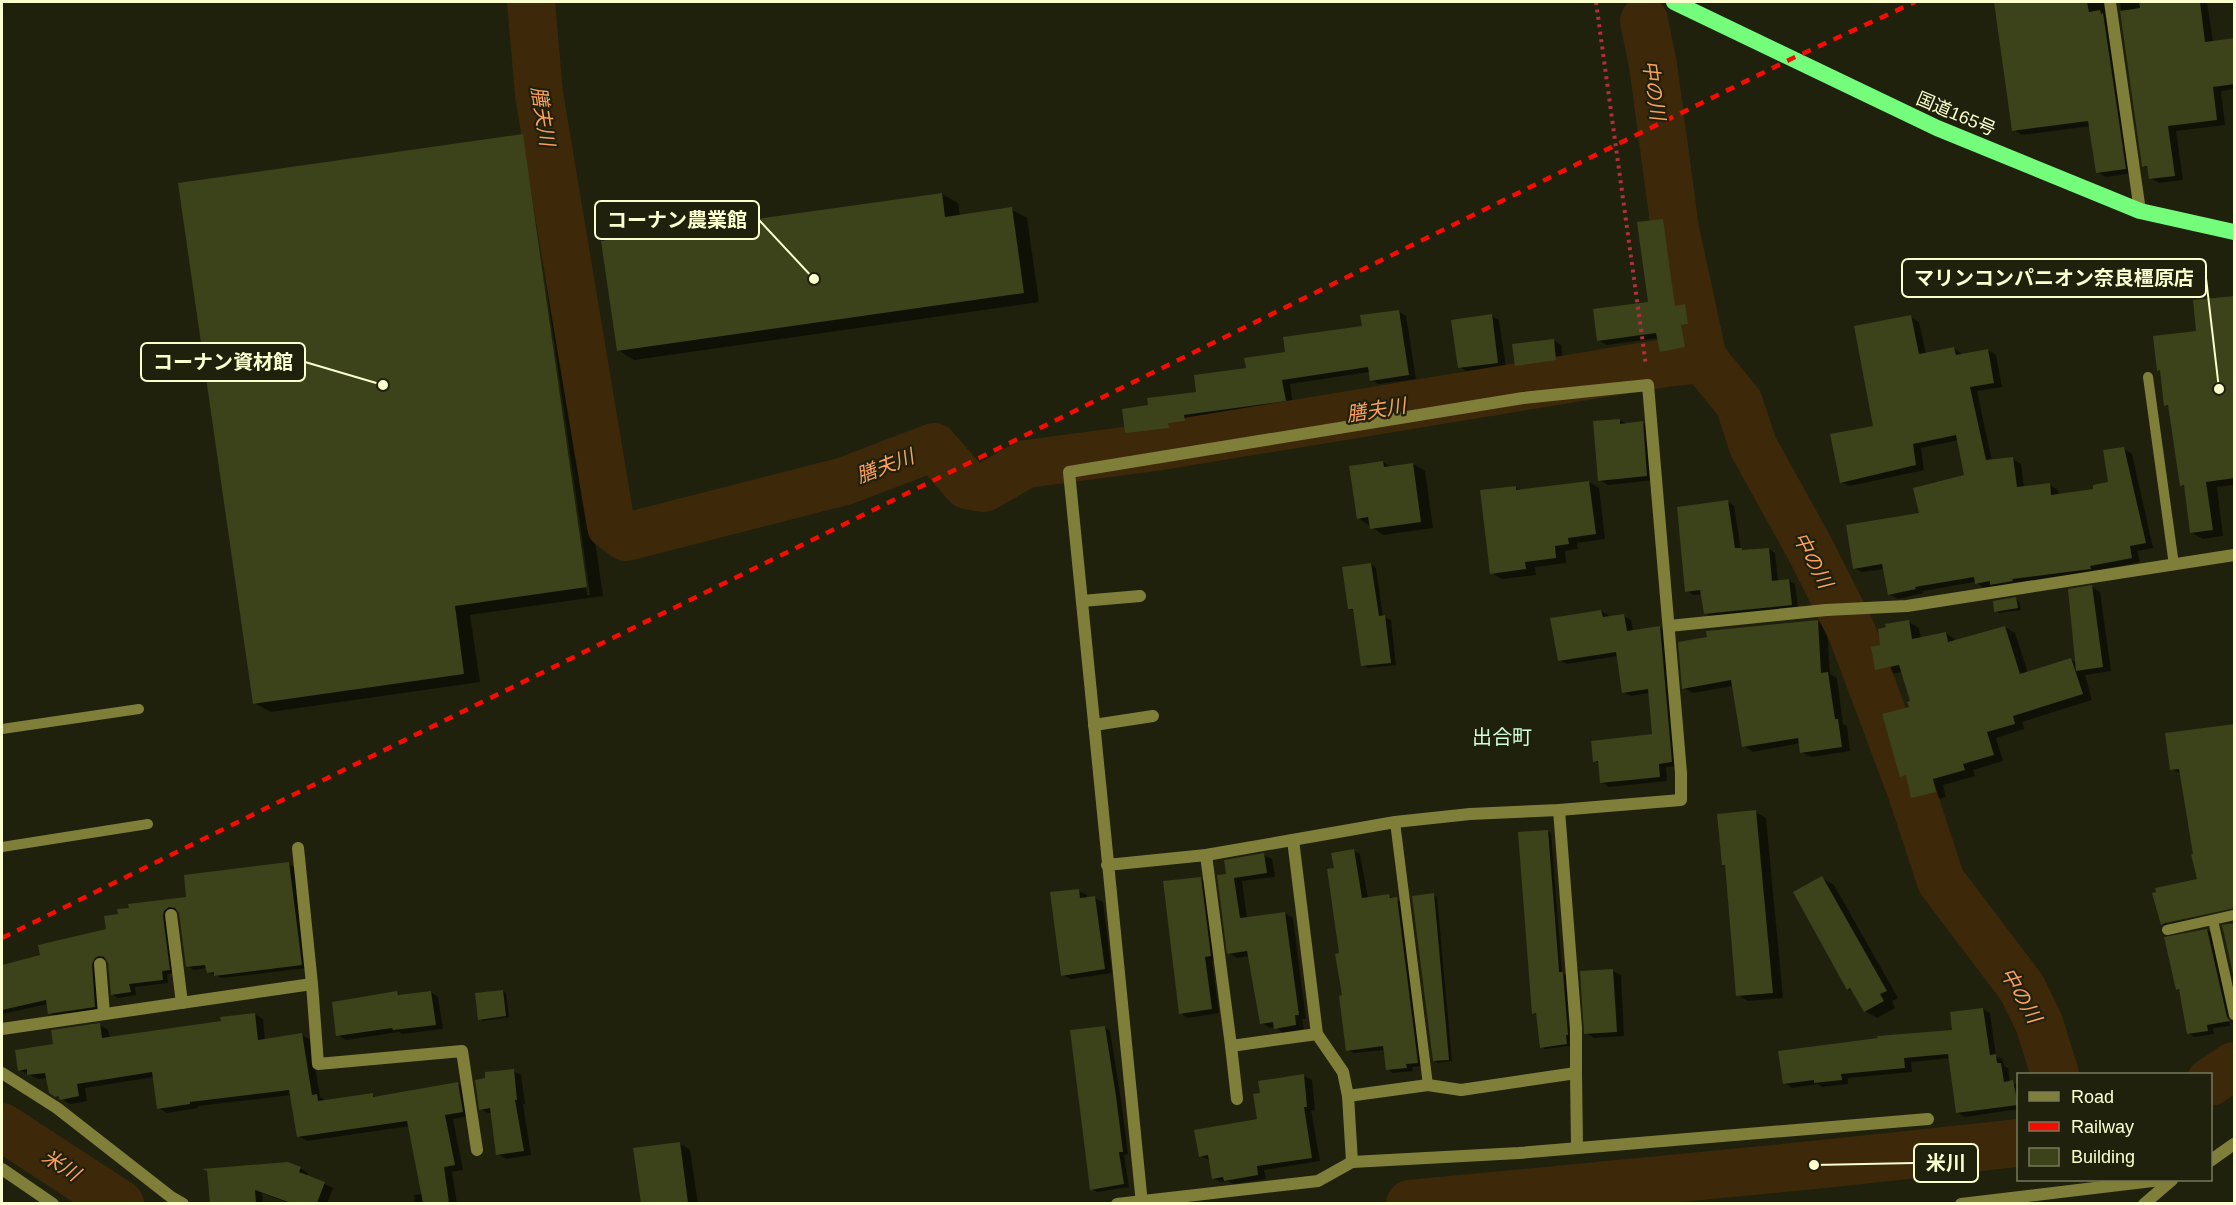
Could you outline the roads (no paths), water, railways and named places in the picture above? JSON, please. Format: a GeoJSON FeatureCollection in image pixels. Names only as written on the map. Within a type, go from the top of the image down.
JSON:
{"type":"FeatureCollection","features":[{"type":"Feature","properties":{"kind":"highway","name":"国道165号"},"geometry":{"type":"LineString","coordinates":[[1674,2],[1937,128],[2140,211],[2235,231]]}},
{"type":"Feature","properties":{"kind":"street"},"geometry":{"type":"LineString","coordinates":[[2110,2],[2140,211]]}},
{"type":"Feature","properties":{"kind":"street"},"geometry":{"type":"LineString","coordinates":[[1107,865],[1206,855],[1395,822],[1470,814],[1559,810],[1681,800],[1681,773],[1648,385],[1524,398],[1070,472],[1107,865],[1142,1202]]}},
{"type":"Feature","properties":{"kind":"street"},"geometry":{"type":"LineString","coordinates":[[1669,626],[1826,610],[1907,606],[2235,555]]}},
{"type":"Feature","properties":{"kind":"street"},"geometry":{"type":"LineString","coordinates":[[1082,601],[1140,596]]}},
{"type":"Feature","properties":{"kind":"street"},"geometry":{"type":"LineString","coordinates":[[1094,725],[1153,716]]}},
{"type":"Feature","properties":{"kind":"street"},"geometry":{"type":"LineString","coordinates":[[1559,810],[1576,1028],[1577,1148]]}},
{"type":"Feature","properties":{"kind":"street"},"geometry":{"type":"LineString","coordinates":[[1293,840],[1317,1034],[1343,1072],[1348,1096],[1352,1162]]}},
{"type":"Feature","properties":{"kind":"street"},"geometry":{"type":"LineString","coordinates":[[298,848],[318,1064],[462,1051],[477,1150]]}},
{"type":"Feature","properties":{"kind":"street"},"geometry":{"type":"LineString","coordinates":[[1206,855],[1238,1099]]}},
{"type":"Feature","properties":{"kind":"street"},"geometry":{"type":"LineString","coordinates":[[171,915],[182,1003]]}},
{"type":"Feature","properties":{"kind":"street"},"geometry":{"type":"LineString","coordinates":[[100,964],[104,1014]]}},
{"type":"Feature","properties":{"kind":"street"},"geometry":{"type":"LineString","coordinates":[[2,1029],[312,984]]}},
{"type":"Feature","properties":{"kind":"street"},"geometry":{"type":"LineString","coordinates":[[1232,1046],[1317,1034]]}},
{"type":"Feature","properties":{"kind":"street"},"geometry":{"type":"LineString","coordinates":[[2,1073],[57,1108],[171,1197],[183,1203]]}},
{"type":"Feature","properties":{"kind":"street"},"geometry":{"type":"LineString","coordinates":[[1348,1096],[1428,1085],[1461,1090],[1576,1073]]}},
{"type":"Feature","properties":{"kind":"street"},"geometry":{"type":"LineString","coordinates":[[1117,1203],[1318,1181],[1352,1162],[1519,1154],[1928,1119]]}},
{"type":"Feature","properties":{"kind":"street"},"geometry":{"type":"LineString","coordinates":[[2212,1160],[2235,1144]]}},
{"type":"Feature","properties":{"kind":"street"},"geometry":{"type":"LineString","coordinates":[[2,1169],[53,1203]]}},
{"type":"Feature","properties":{"kind":"street"},"geometry":{"type":"LineString","coordinates":[[1961,1203],[2144,1181]]}},
{"type":"Feature","properties":{"kind":"street"},"geometry":{"type":"LineString","coordinates":[[2144,1203],[2170,1181]]}},
{"type":"Feature","properties":{"kind":"lane"},"geometry":{"type":"LineString","coordinates":[[2148,376],[2174,565]]}},
{"type":"Feature","properties":{"kind":"lane"},"geometry":{"type":"LineString","coordinates":[[2,729],[139,709]]}},
{"type":"Feature","properties":{"kind":"lane"},"geometry":{"type":"LineString","coordinates":[[1395,822],[1428,1085]]}},
{"type":"Feature","properties":{"kind":"lane"},"geometry":{"type":"LineString","coordinates":[[2,847],[148,824]]}},
{"type":"Feature","properties":{"kind":"lane"},"geometry":{"type":"LineString","coordinates":[[2167,930],[2235,915]]}},
{"type":"Feature","properties":{"kind":"lane"},"geometry":{"type":"LineString","coordinates":[[2213,920],[2235,1015]]}},
{"type":"Feature","properties":{"kind":"waterway","name":"膳夫川"},"geometry":{"type":"LineString","coordinates":[[531,2],[539,94],[611,526],[626,537],[845,481],[934,447],[967,485],[984,488],[1026,464],[1155,447],[1665,363],[1703,359]]}},
{"type":"Feature","properties":{"kind":"waterway","name":"中の川"},"geometry":{"type":"LineString","coordinates":[[1644,21],[1653,65],[1675,229],[1703,359],[1739,403],[1753,446],[1810,549],[1851,630],[1911,790],[1941,881],[2022,988],[2039,1023],[2055,1073]]}},
{"type":"Feature","properties":{"kind":"waterway","name":"米川"},"geometry":{"type":"LineString","coordinates":[[2212,1081],[2234,1066]]}},
{"type":"Feature","properties":{"kind":"waterway","name":"米川"},"geometry":{"type":"LineString","coordinates":[[2,1127],[120,1204]]}},
{"type":"Feature","properties":{"kind":"waterway","name":"米川"},"geometry":{"type":"LineString","coordinates":[[1410,1204],[2017,1143]]}},
{"type":"Feature","properties":{"kind":"railway"},"geometry":{"type":"LineString","coordinates":[[2,938],[1791,59],[1915,2]]}},
{"type":"Feature","properties":{"kind":"place","name":"コーナン農業館"},"geometry":{"type":"Point","coordinates":[814,279]}},
{"type":"Feature","properties":{"kind":"place","name":"コーナン資材館"},"geometry":{"type":"Point","coordinates":[383,385]}},
{"type":"Feature","properties":{"kind":"place","name":"マリンコンパニオン奈良橿原店"},"geometry":{"type":"Point","coordinates":[2219,389]}},
{"type":"Feature","properties":{"kind":"place","name":"米川"},"geometry":{"type":"Point","coordinates":[1814,1165]}},
{"type":"Feature","properties":{"kind":"district","name":"出合町"},"geometry":{"type":"Point","coordinates":[1502,737]}}]}
